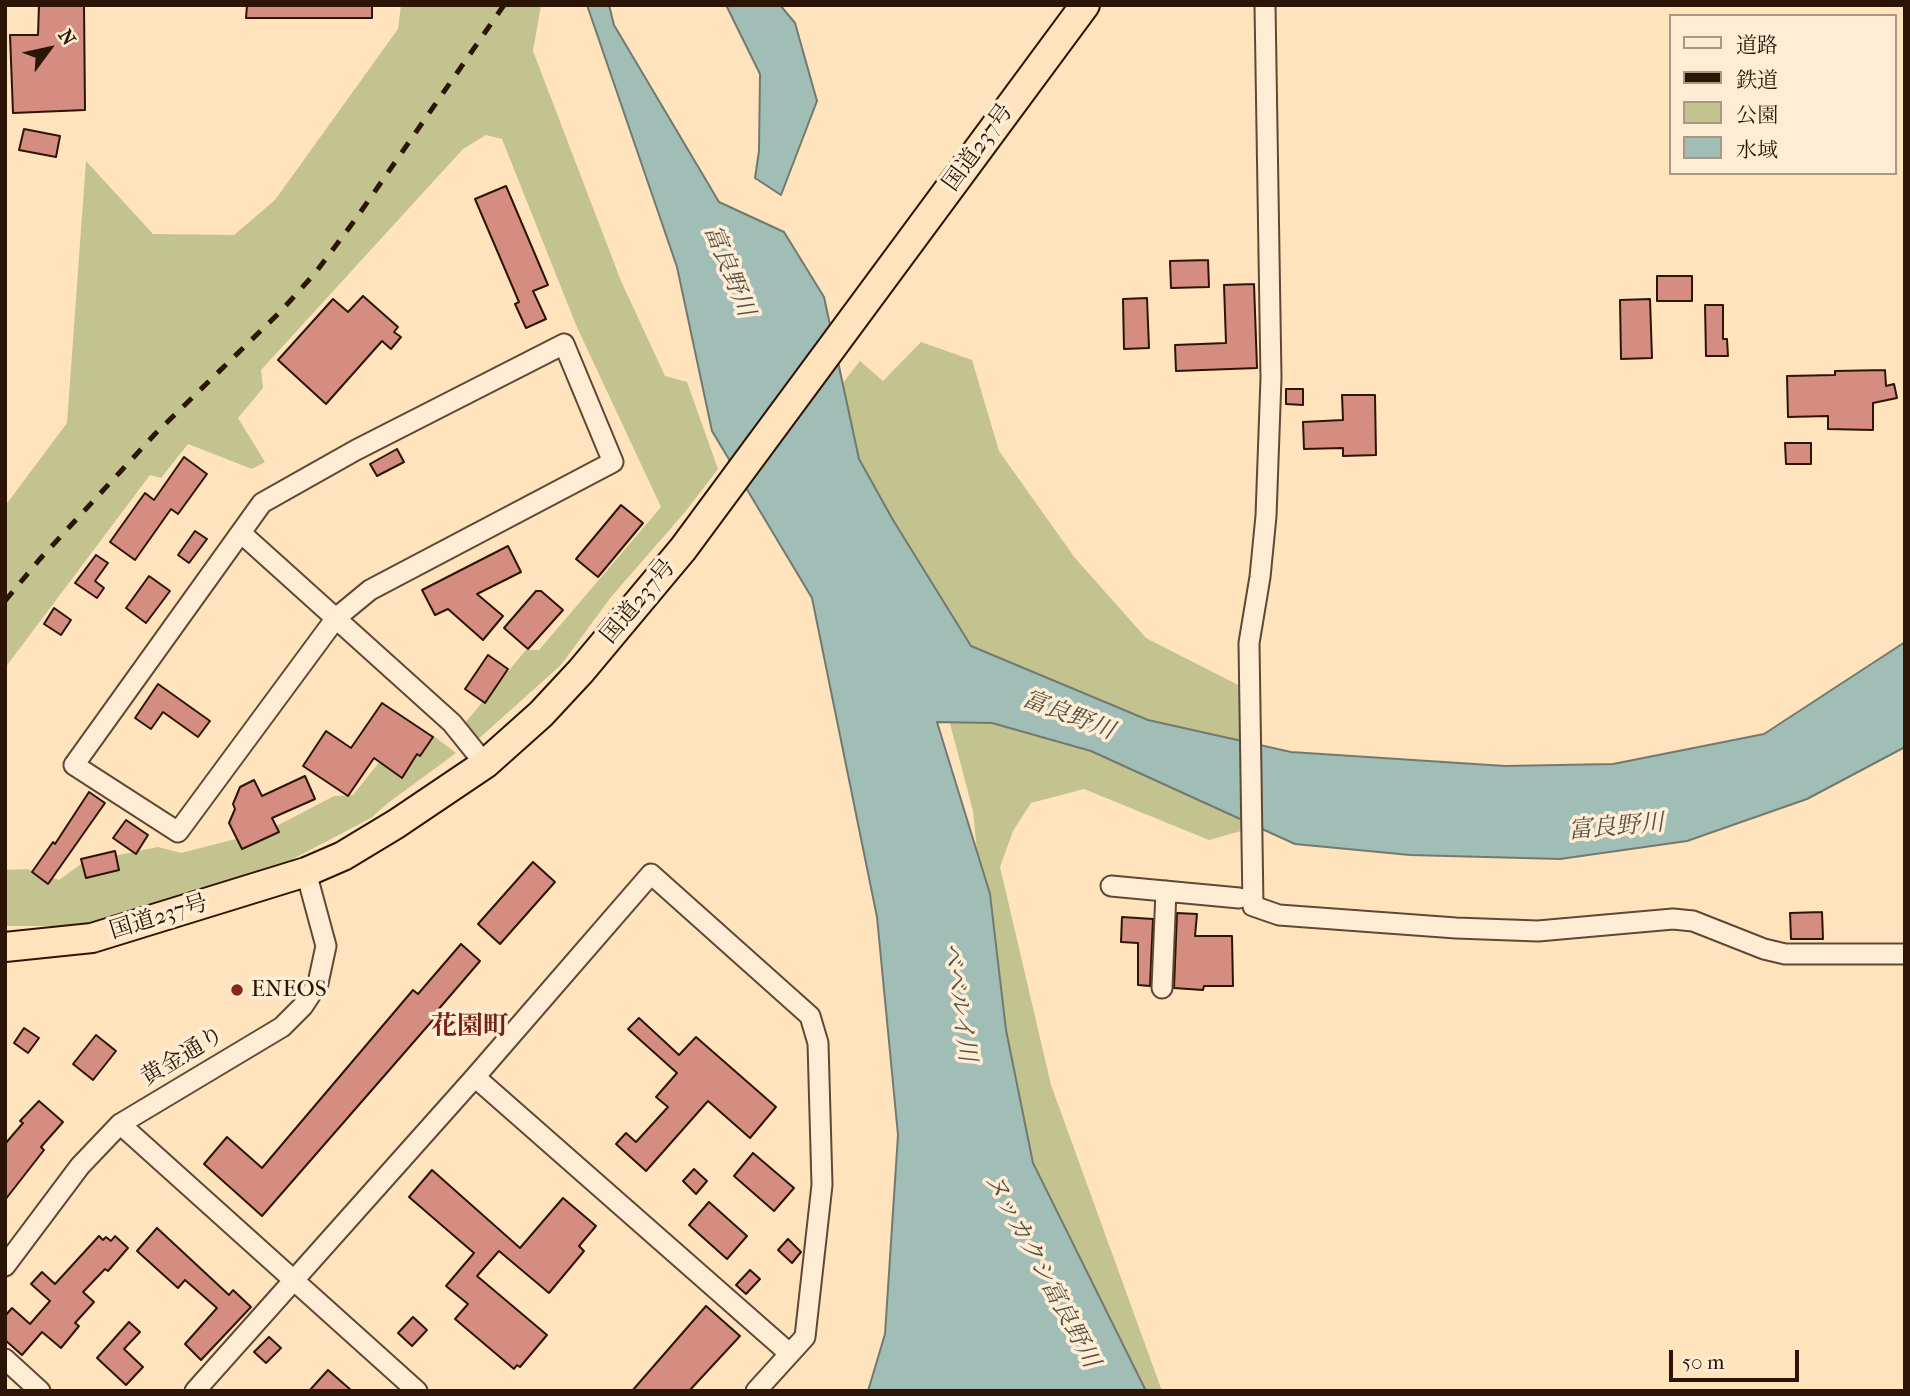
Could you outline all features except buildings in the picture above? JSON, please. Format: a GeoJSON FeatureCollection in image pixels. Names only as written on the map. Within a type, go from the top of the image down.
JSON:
{"type":"FeatureCollection","features":[{"type":"Feature","properties":{"kind":"highway","name":"国道237号"},"geometry":{"type":"LineString","coordinates":[[5,947],[92,938],[306,872],[342,856],[396,824],[485,764],[541,714],[581,671],[683,549],[1085,5]]}},
{"type":"Feature","properties":{"kind":"street"},"geometry":{"type":"LineString","coordinates":[[1265,5],[1271,378],[1266,516],[1249,656],[1245,894],[1253,906],[1279,915],[1538,931],[1673,919],[1702,923],[1785,954],[1905,954]]}},
{"type":"Feature","properties":{"kind":"street"},"geometry":{"type":"LineString","coordinates":[[564,344],[612,462],[370,590],[336,618],[178,832],[74,765],[241,533],[262,503],[366,444],[564,344]]}},
{"type":"Feature","properties":{"kind":"street"},"geometry":{"type":"LineString","coordinates":[[241,533],[452,723],[485,764]]}},
{"type":"Feature","properties":{"kind":"street","name":"黄金通り"},"geometry":{"type":"LineString","coordinates":[[5,1266],[80,1166],[120,1124],[282,1027],[303,1006],[318,983],[326,946],[306,872]]}},
{"type":"Feature","properties":{"kind":"street"},"geometry":{"type":"LineString","coordinates":[[195,1391],[475,1077],[651,873],[810,1016],[818,1043],[822,1185],[805,1337],[756,1391]]}},
{"type":"Feature","properties":{"kind":"street"},"geometry":{"type":"LineString","coordinates":[[1111,886],[1245,894]]}},
{"type":"Feature","properties":{"kind":"street"},"geometry":{"type":"LineString","coordinates":[[1161,988],[1166,891]]}},
{"type":"Feature","properties":{"kind":"street"},"geometry":{"type":"LineString","coordinates":[[475,1077],[789,1353]]}},
{"type":"Feature","properties":{"kind":"street"},"geometry":{"type":"LineString","coordinates":[[120,1124],[417,1391]]}},
{"type":"Feature","properties":{"kind":"street"},"geometry":{"type":"LineString","coordinates":[[5,1359],[40,1391]]}},
{"type":"Feature","properties":{"kind":"green space"},"geometry":{"type":"Polygon","coordinates":[[[401,5],[541,5],[533,51],[621,281],[665,376],[687,382],[718,469],[685,512],[611,597],[561,665],[476,741],[459,730],[526,650],[539,650],[661,507],[576,325],[502,139],[486,135],[463,149],[261,370],[263,388],[238,418],[265,462],[252,469],[188,444],[161,478],[150,475],[5,668],[5,506],[67,423],[86,161],[153,234],[234,235],[275,200],[398,29],[401,5]]]}},
{"type":"Feature","properties":{"kind":"green space"},"geometry":{"type":"Polygon","coordinates":[[[921,342],[972,360],[999,451],[1075,558],[1146,638],[1250,691],[1266,824],[1209,840],[1084,789],[1031,803],[1013,831],[1000,867],[1051,1085],[1162,1391],[1130,1391],[1032,1220],[997,1052],[973,811],[948,716],[849,481],[843,383],[860,361],[883,381],[921,342]]]}},
{"type":"Feature","properties":{"kind":"green space"},"geometry":{"type":"Polygon","coordinates":[[[431,734],[456,753],[371,818],[291,860],[88,926],[5,926],[5,870],[27,869],[59,880],[84,862],[158,847],[181,853],[267,831],[334,796],[353,795],[381,760],[399,769],[431,734]]]}},
{"type":"Feature","properties":{"kind":"water"},"geometry":{"type":"Polygon","coordinates":[[[587,5],[609,5],[614,25],[719,202],[784,232],[824,297],[859,459],[893,520],[971,646],[1148,720],[1291,752],[1505,766],[1613,764],[1764,734],[1905,642],[1905,747],[1807,799],[1687,841],[1560,859],[1410,855],[1295,844],[1091,751],[992,723],[937,722],[990,894],[1006,1030],[1033,1163],[1146,1391],[868,1391],[885,1334],[898,1135],[877,917],[812,598],[712,431],[677,267],[587,5]]]}},
{"type":"Feature","properties":{"kind":"water"},"geometry":{"type":"Polygon","coordinates":[[[726,5],[780,5],[795,23],[817,101],[781,195],[755,178],[759,151],[760,74],[726,5]]]}},
{"type":"Feature","properties":{"kind":"railway"},"geometry":{"type":"LineString","coordinates":[[5,601],[39,560],[155,434],[281,311],[316,272],[504,5]]}},
{"type":"Feature","properties":{"kind":"place","name":"ENEOS"},"geometry":{"type":"Point","coordinates":[237,990]}},
{"type":"Feature","properties":{"kind":"district","name":"花園町"},"geometry":{"type":"Point","coordinates":[470,1028]}},
{"type":"Feature","properties":{"kind":"water label","name":"富良野川"},"geometry":{"type":"Point","coordinates":[728,271]}},
{"type":"Feature","properties":{"kind":"water label","name":"富良野川"},"geometry":{"type":"Point","coordinates":[1068,716]}},
{"type":"Feature","properties":{"kind":"water label","name":"富良野川"},"geometry":{"type":"Point","coordinates":[1616,828]}},
{"type":"Feature","properties":{"kind":"water label","name":"ベベルイ川"},"geometry":{"type":"Point","coordinates":[958,1002]}},
{"type":"Feature","properties":{"kind":"water label","name":"ヌッカクシ富良野川"},"geometry":{"type":"Point","coordinates":[1041,1271]}}]}
